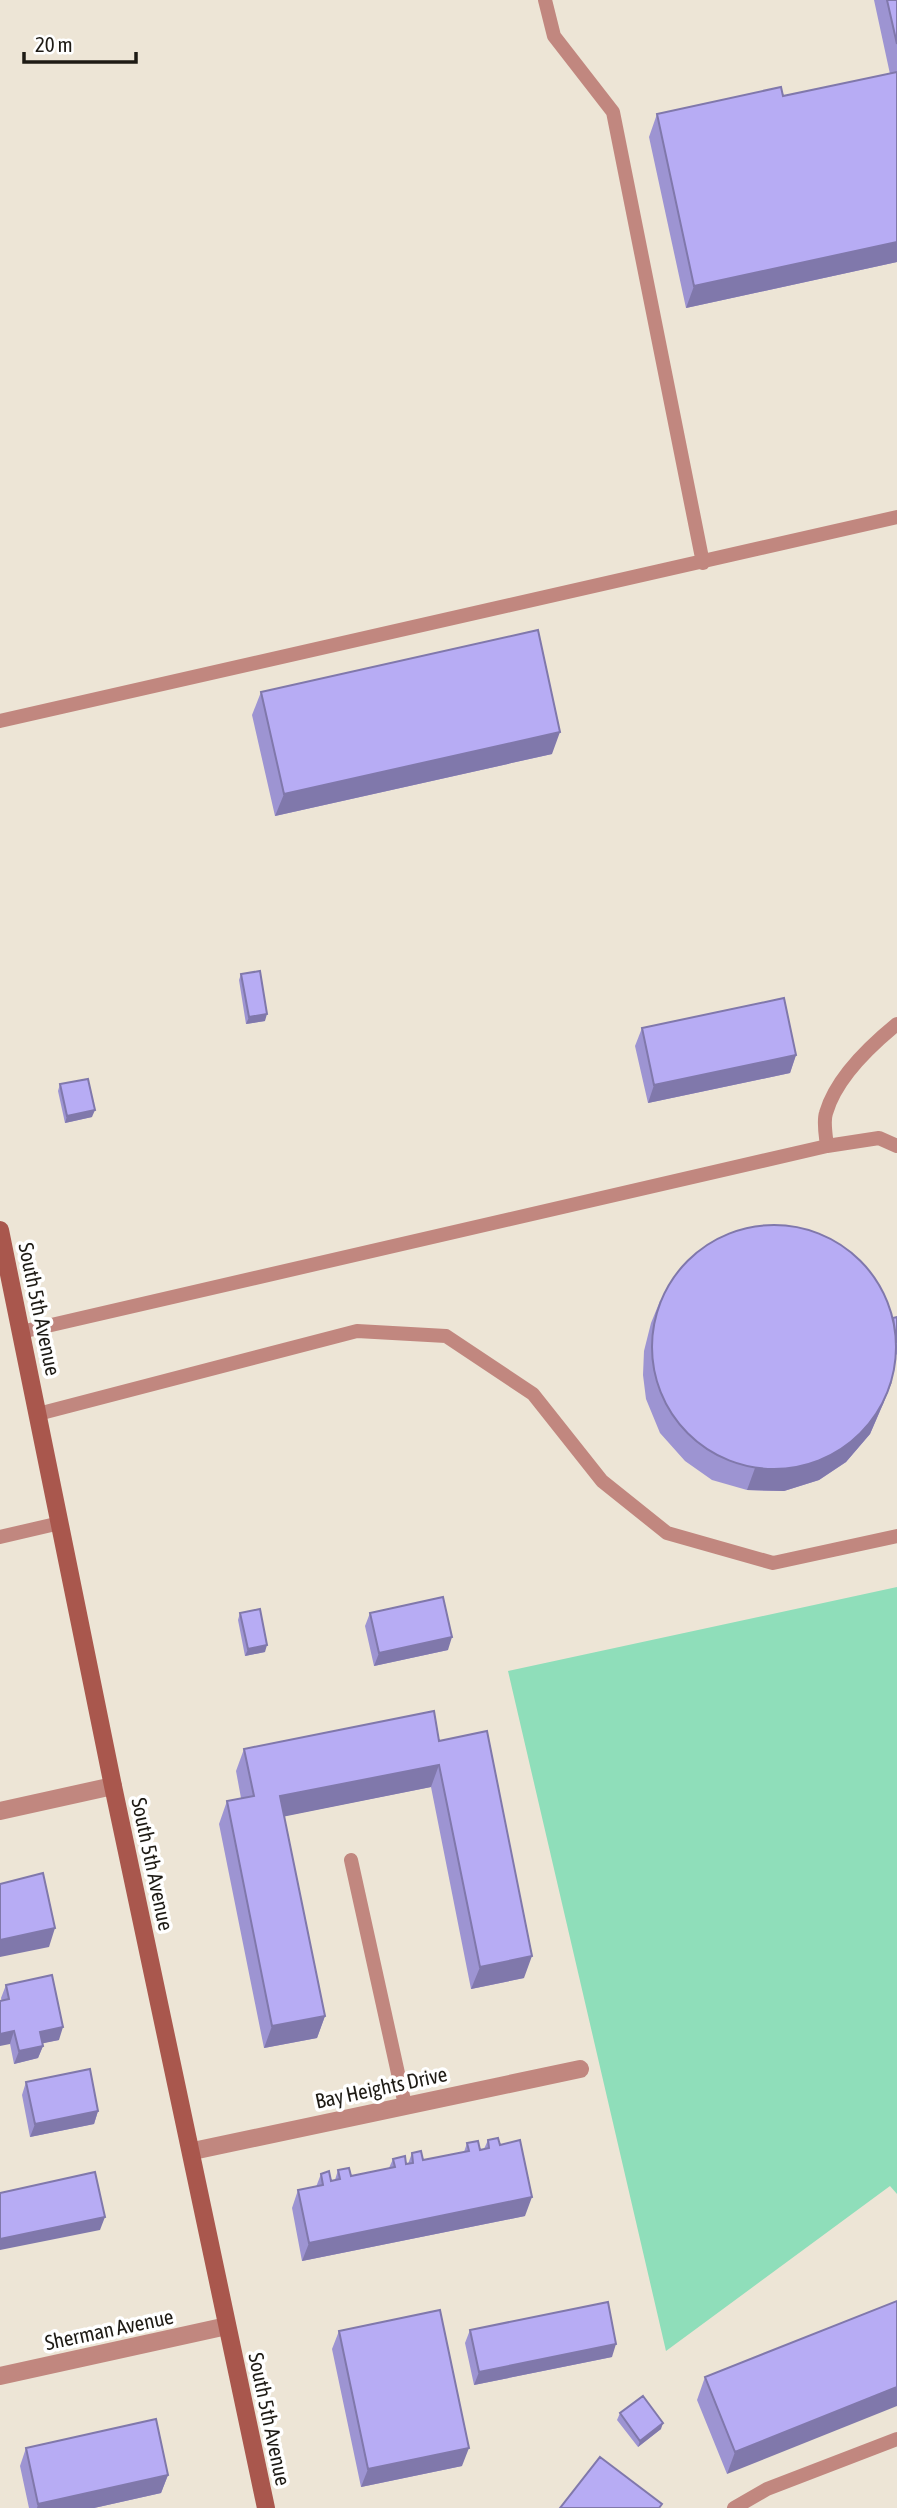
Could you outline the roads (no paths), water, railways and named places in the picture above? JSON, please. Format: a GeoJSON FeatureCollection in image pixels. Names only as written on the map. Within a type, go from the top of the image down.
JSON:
{"type":"FeatureCollection","features":[{"type":"Feature","properties":{"kind":"street","name":"South 5th Avenue"},"geometry":{"type":"LineString","coordinates":[[0,1230],[113,1786],[193,2151],[266,2508]]}},
{"type":"Feature","properties":{"kind":"street"},"geometry":{"type":"LineString","coordinates":[[0,1811],[113,1786]]}},
{"type":"Feature","properties":{"kind":"street","name":"Bay Heights Drive"},"geometry":{"type":"LineString","coordinates":[[193,2151],[580,2069]]}},
{"type":"Feature","properties":{"kind":"street","name":"Sherman Avenue"},"geometry":{"type":"LineString","coordinates":[[0,2376],[227,2326]]}},
{"type":"Feature","properties":{"kind":"lane"},"geometry":{"type":"LineString","coordinates":[[545,0],[554,36],[613,111],[703,563]]}},
{"type":"Feature","properties":{"kind":"lane"},"geometry":{"type":"LineString","coordinates":[[0,722],[897,517]]}},
{"type":"Feature","properties":{"kind":"lane"},"geometry":{"type":"LineString","coordinates":[[827,1146],[825,1114],[840,1086],[870,1045],[897,1024]]}},
{"type":"Feature","properties":{"kind":"lane"},"geometry":{"type":"LineString","coordinates":[[21,1332],[827,1146],[879,1138],[897,1146]]}},
{"type":"Feature","properties":{"kind":"lane"},"geometry":{"type":"LineString","coordinates":[[38,1414],[356,1331],[446,1336],[533,1394],[602,1480],[667,1532],[773,1563],[897,1536]]}},
{"type":"Feature","properties":{"kind":"lane"},"geometry":{"type":"LineString","coordinates":[[0,1537],[60,1523]]}},
{"type":"Feature","properties":{"kind":"lane"},"geometry":{"type":"LineString","coordinates":[[351,1860],[404,2105]]}},
{"type":"Feature","properties":{"kind":"lane"},"geometry":{"type":"LineString","coordinates":[[734,2508],[767,2489],[897,2439]]}}]}
